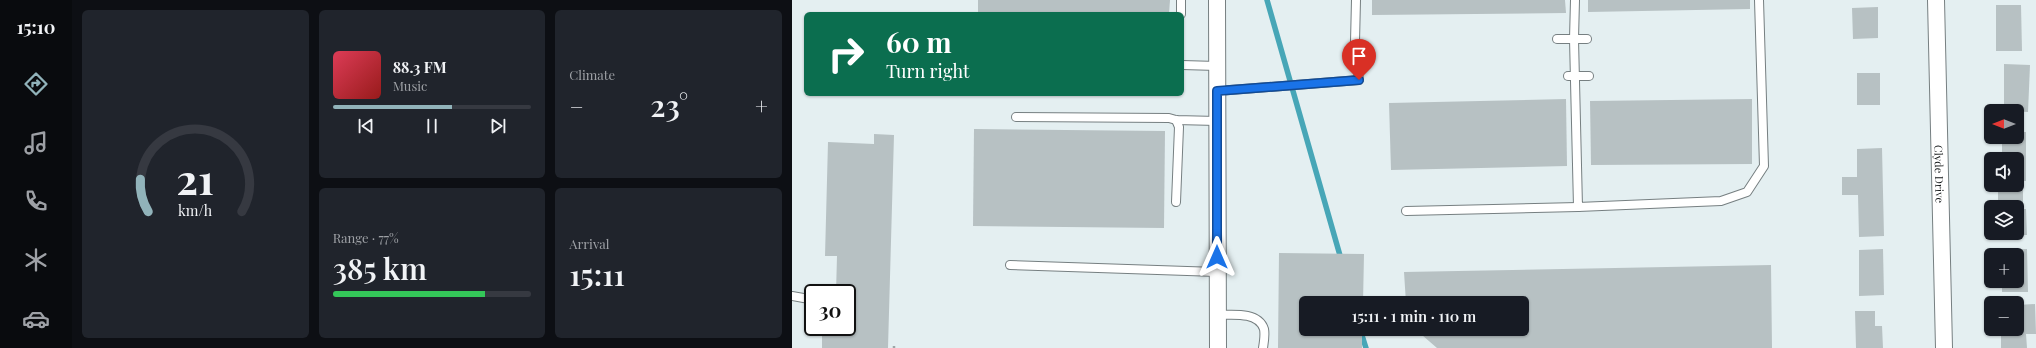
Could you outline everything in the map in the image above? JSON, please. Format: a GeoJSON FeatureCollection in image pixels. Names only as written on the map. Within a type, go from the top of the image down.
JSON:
{"type":"FeatureCollection","features":[{"type":"Feature","properties":{"kind":"street"},"geometry":{"type":"LineString","coordinates":[[1217,0],[1218,348]]}},
{"type":"Feature","properties":{"kind":"street","name":"Clyde Drive"},"geometry":{"type":"LineString","coordinates":[[1936,0],[1944,348]]}},
{"type":"Feature","properties":{"kind":"lane"},"geometry":{"type":"LineString","coordinates":[[1181,12],[1182,0]]}},
{"type":"Feature","properties":{"kind":"lane"},"geometry":{"type":"LineString","coordinates":[[1217,91],[1359,80],[1355,42],[1356,0]]}},
{"type":"Feature","properties":{"kind":"lane"},"geometry":{"type":"LineString","coordinates":[[1575,0],[1571,76],[1578,207]]}},
{"type":"Feature","properties":{"kind":"lane"},"geometry":{"type":"LineString","coordinates":[[1406,211],[1578,207],[1721,201],[1747,192],[1764,166],[1759,0]]}},
{"type":"Feature","properties":{"kind":"lane"},"geometry":{"type":"LineString","coordinates":[[1557,39],[1587,39]]}},
{"type":"Feature","properties":{"kind":"lane"},"geometry":{"type":"LineString","coordinates":[[1184,65],[1217,66]]}},
{"type":"Feature","properties":{"kind":"lane"},"geometry":{"type":"LineString","coordinates":[[1571,76],[1589,76]]}},
{"type":"Feature","properties":{"kind":"lane"},"geometry":{"type":"LineString","coordinates":[[1016,117],[1168,118],[1176,120],[1217,121]]}},
{"type":"Feature","properties":{"kind":"lane"},"geometry":{"type":"LineString","coordinates":[[1176,120],[1179,127],[1176,202]]}},
{"type":"Feature","properties":{"kind":"lane"},"geometry":{"type":"LineString","coordinates":[[1010,265],[1217,272]]}},
{"type":"Feature","properties":{"kind":"lane"},"geometry":{"type":"LineString","coordinates":[[792,296],[804,299]]}},
{"type":"Feature","properties":{"kind":"lane"},"geometry":{"type":"LineString","coordinates":[[1217,315],[1244,315],[1258,320],[1264,329],[1264,348]]}},
{"type":"Feature","properties":{"kind":"building"},"geometry":{"type":"Polygon","coordinates":[[[978,0],[1170,0],[1169,12],[978,12],[978,0]]]}},
{"type":"Feature","properties":{"kind":"building"},"geometry":{"type":"Polygon","coordinates":[[[1372,0],[1565,0],[1566,13],[1372,15],[1372,0]]]}},
{"type":"Feature","properties":{"kind":"building"},"geometry":{"type":"Polygon","coordinates":[[[1588,0],[1750,0],[1750,9],[1588,12],[1588,0]]]}},
{"type":"Feature","properties":{"kind":"building"},"geometry":{"type":"Polygon","coordinates":[[[1996,5],[2021,5],[2022,51],[1996,51],[1996,5]]]}},
{"type":"Feature","properties":{"kind":"building"},"geometry":{"type":"Polygon","coordinates":[[[1878,7],[1878,38],[1853,39],[1852,8],[1878,7]]]}},
{"type":"Feature","properties":{"kind":"building"},"geometry":{"type":"Polygon","coordinates":[[[2004,64],[2030,65],[2028,112],[2024,112],[2024,104],[2004,104],[2004,64]]]}},
{"type":"Feature","properties":{"kind":"building"},"geometry":{"type":"Polygon","coordinates":[[[1857,73],[1880,73],[1880,105],[1857,105],[1857,73]]]}},
{"type":"Feature","properties":{"kind":"building"},"geometry":{"type":"Polygon","coordinates":[[[1566,99],[1567,166],[1391,170],[1389,103],[1566,99]]]}},
{"type":"Feature","properties":{"kind":"building"},"geometry":{"type":"Polygon","coordinates":[[[1752,99],[1752,164],[1591,165],[1590,101],[1752,99]]]}},
{"type":"Feature","properties":{"kind":"building"},"geometry":{"type":"Polygon","coordinates":[[[974,129],[1165,131],[1164,228],[973,226],[974,129]]]}},
{"type":"Feature","properties":{"kind":"building"},"geometry":{"type":"Polygon","coordinates":[[[2024,132],[2026,132],[2026,181],[2024,181],[2024,152],[2002,152],[2002,144],[2024,144],[2024,132]]]}},
{"type":"Feature","properties":{"kind":"building"},"geometry":{"type":"Polygon","coordinates":[[[874,134],[894,135],[888,348],[822,348],[822,336],[856,336],[856,284],[836,284],[837,256],[825,256],[828,142],[874,144],[874,134]]]}},
{"type":"Feature","properties":{"kind":"building"},"geometry":{"type":"Polygon","coordinates":[[[1882,148],[1884,236],[1859,237],[1858,195],[1842,195],[1842,177],[1857,177],[1857,149],[1882,148]]]}},
{"type":"Feature","properties":{"kind":"building"},"geometry":{"type":"Polygon","coordinates":[[[1998,192],[2023,192],[2023,200],[1998,200],[1998,192]]]}},
{"type":"Feature","properties":{"kind":"building"},"geometry":{"type":"Polygon","coordinates":[[[2024,209],[2026,209],[2027,235],[2024,235],[2024,209]]]}},
{"type":"Feature","properties":{"kind":"building"},"geometry":{"type":"Polygon","coordinates":[[[1883,249],[1884,295],[1859,296],[1859,250],[1883,249]]]}},
{"type":"Feature","properties":{"kind":"building"},"geometry":{"type":"Polygon","coordinates":[[[2024,249],[2027,249],[2028,292],[2002,292],[2002,288],[2024,288],[2024,249]]]}},
{"type":"Feature","properties":{"kind":"building"},"geometry":{"type":"Polygon","coordinates":[[[1279,253],[1364,254],[1363,296],[1299,296],[1299,336],[1362,336],[1362,348],[1278,348],[1279,253]]]}},
{"type":"Feature","properties":{"kind":"building"},"geometry":{"type":"Polygon","coordinates":[[[1771,265],[1772,348],[1437,348],[1423,336],[1529,336],[1529,296],[1406,296],[1404,272],[1771,265]]]}},
{"type":"Feature","properties":{"kind":"building"},"geometry":{"type":"Polygon","coordinates":[[[2035,304],[2036,334],[2026,334],[2027,348],[2001,348],[2001,336],[2024,336],[2024,305],[2035,304]]]}},
{"type":"Feature","properties":{"kind":"building"},"geometry":{"type":"Polygon","coordinates":[[[1855,311],[1875,311],[1875,326],[1882,326],[1883,348],[1856,348],[1855,311]]]}},
{"type":"Feature","properties":{"kind":"waterway"},"geometry":{"type":"LineString","coordinates":[[1267,0],[1341,259]]}},
{"type":"Feature","properties":{"kind":"waterway"},"geometry":{"type":"LineString","coordinates":[[1362,336],[1366,348]]}},
{"type":"Feature","properties":{"kind":"route"},"geometry":{"type":"LineString","coordinates":[[1217,257],[1217,91],[1359,80]]}}]}
